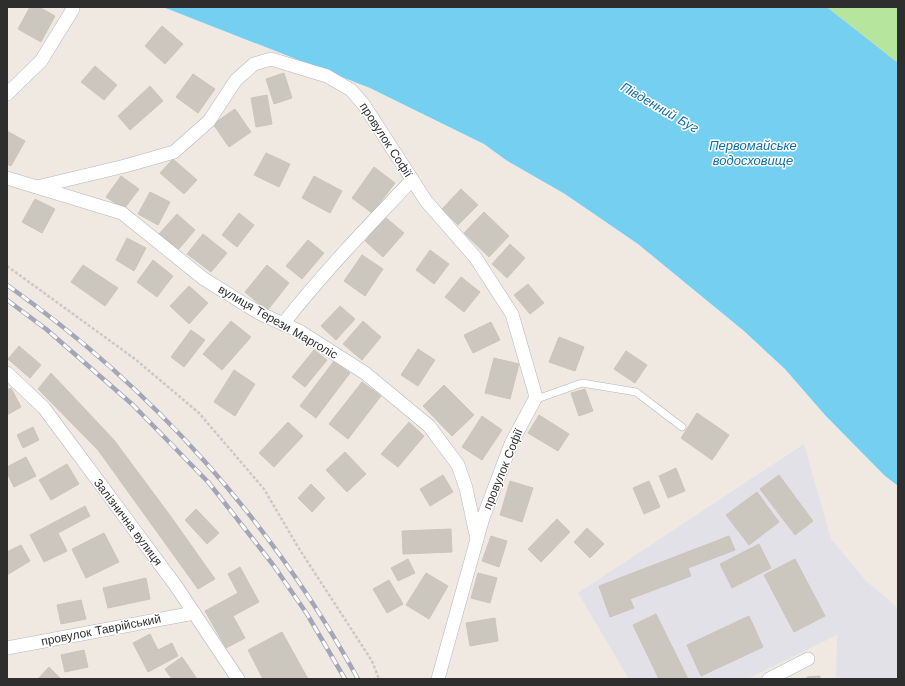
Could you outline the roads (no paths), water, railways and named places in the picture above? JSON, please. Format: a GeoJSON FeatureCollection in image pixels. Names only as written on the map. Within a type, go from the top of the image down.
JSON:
{"type":"FeatureCollection","features":[{"type":"Feature","properties":{"kind":"street"},"geometry":{"type":"LineString","coordinates":[[7,94],[41,61],[73,9]]}},
{"type":"Feature","properties":{"kind":"street","name":"провулок Софії"},"geometry":{"type":"LineString","coordinates":[[37,187],[125,166],[174,152],[209,121],[236,80],[254,64],[271,59],[326,76],[351,90],[364,105],[426,201],[475,257],[512,314],[536,397],[511,444],[483,518],[477,539]]}},
{"type":"Feature","properties":{"kind":"street","name":"вулиця Терези Марголіс"},"geometry":{"type":"LineString","coordinates":[[7,178],[122,213],[204,279],[259,313],[299,331],[365,373],[429,426],[458,465],[466,488],[477,539],[438,679]]}},
{"type":"Feature","properties":{"kind":"street"},"geometry":{"type":"LineString","coordinates":[[283,324],[298,304],[364,230],[412,180]]}},
{"type":"Feature","properties":{"kind":"street","name":"Залізнична вулиця"},"geometry":{"type":"LineString","coordinates":[[7,373],[44,408],[176,586],[238,679]]}},
{"type":"Feature","properties":{"kind":"street","name":"провулок Таврійський"},"geometry":{"type":"LineString","coordinates":[[7,648],[194,613]]}},
{"type":"Feature","properties":{"kind":"street"},"geometry":{"type":"LineString","coordinates":[[769,679],[808,659]]}},
{"type":"Feature","properties":{"kind":"lane"},"geometry":{"type":"LineString","coordinates":[[534,400],[582,384],[636,392],[682,427]]}},
{"type":"Feature","properties":{"kind":"water","name":"Первомайське водосховище"},"geometry":{"type":"Polygon","coordinates":[[[163,7],[828,8],[898,63],[898,486],[884,475],[825,415],[785,369],[744,331],[638,244],[565,194],[506,160],[484,144],[370,88],[163,7]]]}},
{"type":"Feature","properties":{"kind":"railway"},"geometry":{"type":"LineString","coordinates":[[7,285],[60,325],[111,368],[160,414],[205,462],[248,512],[287,566],[324,621],[358,679]]}},
{"type":"Feature","properties":{"kind":"railway"},"geometry":{"type":"LineString","coordinates":[[7,300],[46,329],[133,405],[209,483],[274,566],[307,614],[345,679]]}},
{"type":"Feature","properties":{"kind":"water label","name":"Південний Буг"},"geometry":{"type":"Point","coordinates":[660,107]}}]}
